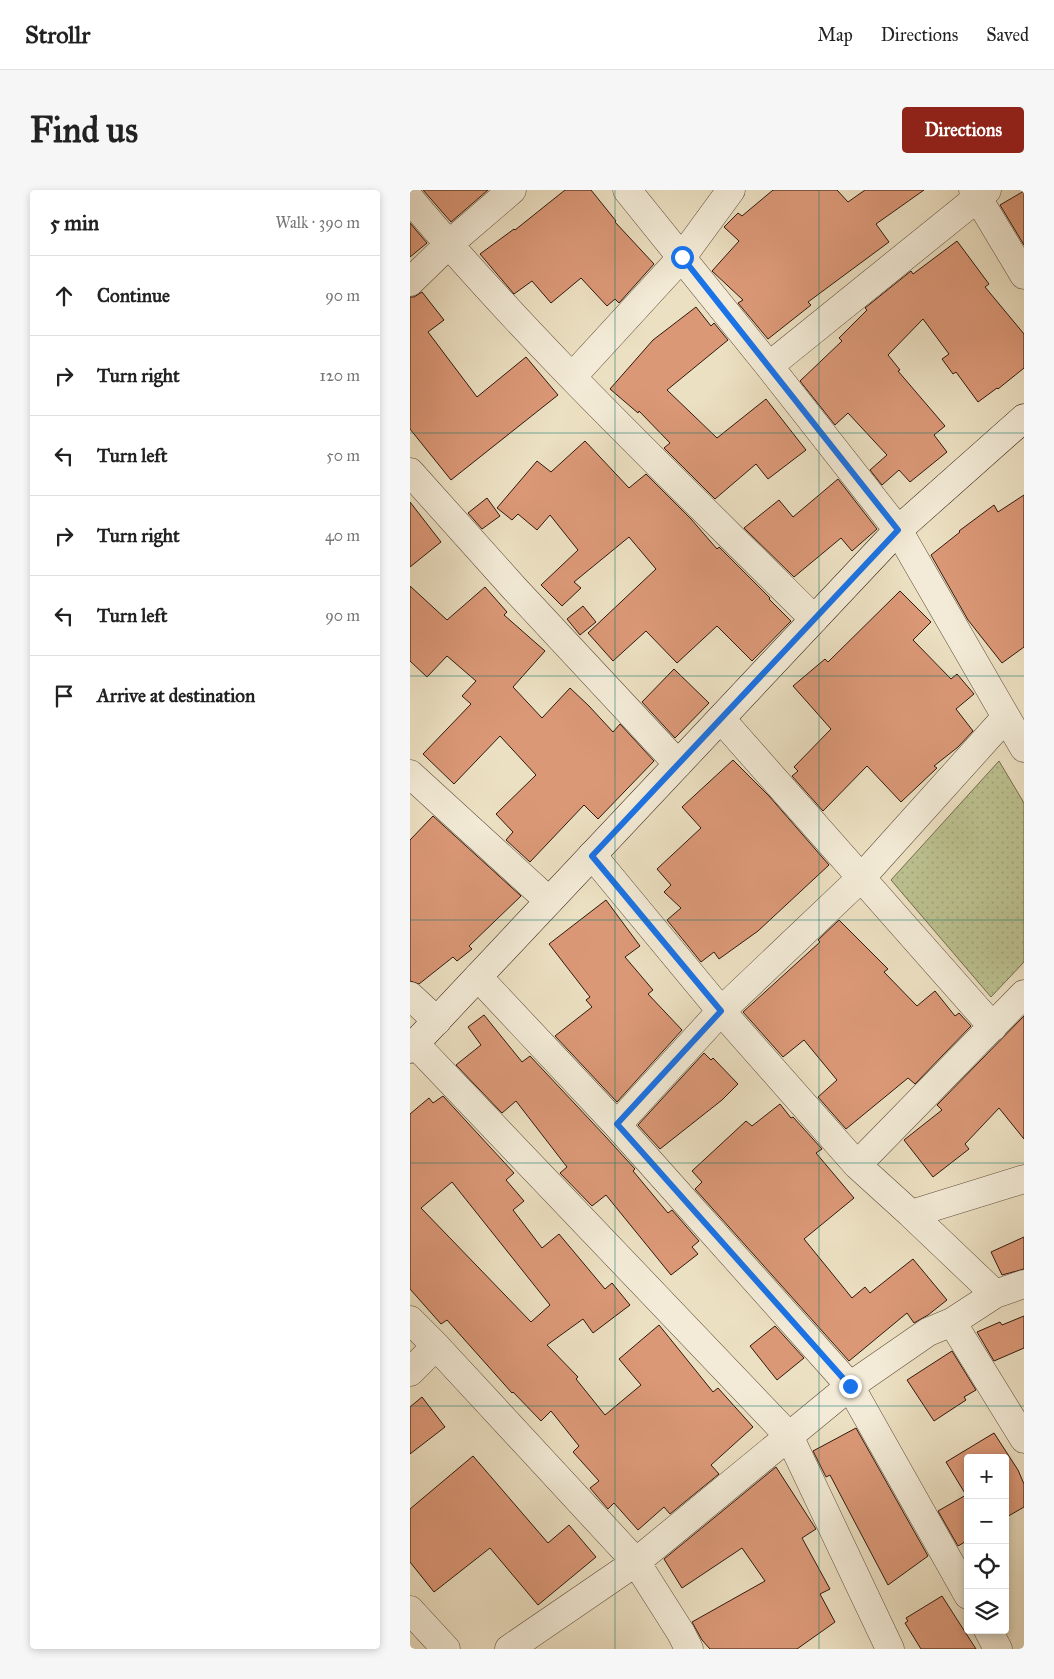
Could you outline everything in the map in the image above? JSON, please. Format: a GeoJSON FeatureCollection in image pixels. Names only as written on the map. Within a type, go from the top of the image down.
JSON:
{"type":"FeatureCollection","features":[{"type":"Feature","properties":{"kind":"street"},"geometry":{"type":"LineString","coordinates":[[410,282],[448,245],[512,190]]}},
{"type":"Feature","properties":{"kind":"street"},"geometry":{"type":"LineString","coordinates":[[628,190],[898,530],[1024,748]]}},
{"type":"Feature","properties":{"kind":"street"},"geometry":{"type":"LineString","coordinates":[[572,377],[682,257],[731,190]]}},
{"type":"Feature","properties":{"kind":"street"},"geometry":{"type":"LineString","coordinates":[[769,366],[979,192],[1024,275]]}},
{"type":"Feature","properties":{"kind":"street"},"geometry":{"type":"LineString","coordinates":[[410,199],[448,245],[572,377],[814,619]]}},
{"type":"Feature","properties":{"kind":"street"},"geometry":{"type":"LineString","coordinates":[[890,1649],[789,1436],[412,1047],[898,530],[1024,418]]}},
{"type":"Feature","properties":{"kind":"street"},"geometry":{"type":"LineString","coordinates":[[410,472],[514,588],[678,764]]}},
{"type":"Feature","properties":{"kind":"street"},"geometry":{"type":"LineString","coordinates":[[617,1124],[721,1011],[862,877],[1006,717]]}},
{"type":"Feature","properties":{"kind":"street"},"geometry":{"type":"LineString","coordinates":[[721,718],[993,1027]]}},
{"type":"Feature","properties":{"kind":"street"},"geometry":{"type":"LineString","coordinates":[[410,774],[549,901]]}},
{"type":"Feature","properties":{"kind":"street"},"geometry":{"type":"LineString","coordinates":[[592,856],[721,1011],[857,1165],[996,1294]]}},
{"type":"Feature","properties":{"kind":"street"},"geometry":{"type":"LineString","coordinates":[[478,977],[617,1124],[850,1386],[965,1589]]}},
{"type":"Feature","properties":{"kind":"street"},"geometry":{"type":"LineString","coordinates":[[857,1165],[1024,994]]}},
{"type":"Feature","properties":{"kind":"street"},"geometry":{"type":"LineString","coordinates":[[410,996],[437,1021]]}},
{"type":"Feature","properties":{"kind":"street"},"geometry":{"type":"LineString","coordinates":[[911,1214],[1024,1179]]}},
{"type":"Feature","properties":{"kind":"street"},"geometry":{"type":"LineString","coordinates":[[509,1649],[636,1562],[850,1386],[928,1332],[952,1322],[996,1294],[1024,1284]]}},
{"type":"Feature","properties":{"kind":"street"},"geometry":{"type":"LineString","coordinates":[[410,1320],[636,1562],[682,1633],[689,1649]]}},
{"type":"Feature","properties":{"kind":"street"},"geometry":{"type":"LineString","coordinates":[[952,1322],[1024,1439]]}},
{"type":"Feature","properties":{"kind":"street"},"geometry":{"type":"LineString","coordinates":[[410,1372],[436,1346]]}},
{"type":"Feature","properties":{"kind":"street"},"geometry":{"type":"LineString","coordinates":[[410,1610],[446,1649]]}},
{"type":"Feature","properties":{"kind":"street"},"geometry":{"type":"LineString","coordinates":[[990,1634],[998,1649]]}},
{"type":"Feature","properties":{"kind":"green space"},"geometry":{"type":"Polygon","coordinates":[[[999,761],[1024,803],[1024,962],[991,997],[891,880],[999,761]]]}},
{"type":"Feature","properties":{"kind":"building"},"geometry":{"type":"Polygon","coordinates":[[[423,190],[488,190],[451,222],[423,190]]]}},
{"type":"Feature","properties":{"kind":"building"},"geometry":{"type":"Polygon","coordinates":[[[565,190],[591,190],[615,222],[654,264],[619,303],[615,299],[607,306],[581,278],[551,303],[532,281],[514,294],[480,254],[515,230],[565,190]]]}},
{"type":"Feature","properties":{"kind":"building"},"geometry":{"type":"Polygon","coordinates":[[[773,190],[837,190],[848,202],[865,190],[924,190],[876,224],[889,242],[808,302],[811,305],[768,339],[738,303],[743,300],[712,271],[739,241],[724,227],[738,213],[742,216],[773,190]]]}},
{"type":"Feature","properties":{"kind":"building"},"geometry":{"type":"Polygon","coordinates":[[[1024,191],[1024,245],[1000,205],[1024,191]]]}},
{"type":"Feature","properties":{"kind":"building"},"geometry":{"type":"Polygon","coordinates":[[[410,223],[427,243],[410,257],[410,223]]]}},
{"type":"Feature","properties":{"kind":"building"},"geometry":{"type":"Polygon","coordinates":[[[957,241],[989,284],[985,287],[1024,334],[1024,368],[978,402],[956,372],[953,374],[942,359],[949,354],[923,319],[888,355],[900,370],[898,371],[945,426],[934,435],[947,452],[910,482],[899,470],[882,485],[870,470],[887,455],[848,413],[835,425],[800,381],[842,341],[839,338],[867,310],[865,308],[911,271],[913,274],[957,241]]]}},
{"type":"Feature","properties":{"kind":"building"},"geometry":{"type":"Polygon","coordinates":[[[422,292],[444,320],[428,332],[477,397],[526,357],[558,395],[451,480],[410,429],[410,297],[414,297],[422,292]]]}},
{"type":"Feature","properties":{"kind":"building"},"geometry":{"type":"Polygon","coordinates":[[[696,307],[711,326],[714,323],[728,340],[667,390],[717,438],[766,399],[806,450],[768,479],[756,464],[715,499],[664,448],[670,443],[639,411],[638,413],[610,389],[653,340],[696,307]]]}},
{"type":"Feature","properties":{"kind":"building"},"geometry":{"type":"Polygon","coordinates":[[[585,441],[629,488],[646,474],[691,519],[717,549],[719,547],[791,621],[752,661],[717,626],[677,663],[646,631],[613,661],[588,633],[656,569],[629,537],[574,582],[581,588],[562,606],[541,585],[578,550],[550,515],[537,530],[518,514],[512,520],[497,508],[537,461],[551,472],[585,441]]]}},
{"type":"Feature","properties":{"kind":"building"},"geometry":{"type":"Polygon","coordinates":[[[838,479],[877,529],[852,551],[841,538],[794,577],[744,528],[779,500],[793,517],[838,479]]]}},
{"type":"Feature","properties":{"kind":"building"},"geometry":{"type":"Polygon","coordinates":[[[1024,495],[1024,647],[1002,663],[968,620],[931,555],[994,505],[998,512],[1024,495]]]}},
{"type":"Feature","properties":{"kind":"building"},"geometry":{"type":"Polygon","coordinates":[[[487,498],[500,516],[482,529],[468,513],[487,498]]]}},
{"type":"Feature","properties":{"kind":"building"},"geometry":{"type":"Polygon","coordinates":[[[410,502],[441,542],[410,567],[410,502]]]}},
{"type":"Feature","properties":{"kind":"building"},"geometry":{"type":"Polygon","coordinates":[[[410,586],[447,620],[485,587],[507,612],[504,615],[545,651],[513,687],[542,718],[570,688],[613,732],[620,724],[654,761],[598,819],[584,805],[530,862],[506,840],[513,832],[496,814],[536,775],[500,736],[454,784],[423,754],[471,704],[462,696],[476,681],[447,656],[427,677],[410,661],[410,586]]]}},
{"type":"Feature","properties":{"kind":"building"},"geometry":{"type":"Polygon","coordinates":[[[900,591],[931,622],[913,640],[951,679],[957,674],[974,694],[956,709],[973,731],[958,747],[934,766],[937,768],[901,802],[867,766],[823,811],[792,776],[798,771],[794,767],[831,729],[793,686],[825,659],[828,662],[900,591]]]}},
{"type":"Feature","properties":{"kind":"building"},"geometry":{"type":"Polygon","coordinates":[[[583,606],[596,622],[580,635],[567,619],[583,606]]]}},
{"type":"Feature","properties":{"kind":"building"},"geometry":{"type":"Polygon","coordinates":[[[674,669],[709,703],[675,738],[642,702],[674,669]]]}},
{"type":"Feature","properties":{"kind":"building"},"geometry":{"type":"Polygon","coordinates":[[[733,760],[769,796],[829,865],[758,931],[719,959],[714,952],[701,962],[667,920],[681,908],[664,892],[671,885],[657,869],[701,828],[682,807],[733,760]]]}},
{"type":"Feature","properties":{"kind":"building"},"geometry":{"type":"Polygon","coordinates":[[[433,816],[521,896],[469,946],[472,949],[457,961],[453,957],[419,984],[410,981],[410,840],[433,816]]]}},
{"type":"Feature","properties":{"kind":"building"},"geometry":{"type":"Polygon","coordinates":[[[606,900],[640,946],[625,957],[653,990],[648,994],[682,1030],[617,1102],[555,1036],[592,1007],[586,1000],[590,997],[549,944],[606,900]]]}},
{"type":"Feature","properties":{"kind":"building"},"geometry":{"type":"Polygon","coordinates":[[[839,920],[888,969],[884,972],[917,1006],[935,991],[955,1016],[959,1013],[971,1026],[915,1084],[908,1078],[846,1129],[818,1097],[837,1080],[804,1040],[783,1057],[743,1012],[820,942],[818,940],[839,920]]]}},
{"type":"Feature","properties":{"kind":"building"},"geometry":{"type":"Polygon","coordinates":[[[484,1015],[522,1062],[530,1056],[635,1169],[633,1171],[668,1213],[672,1210],[699,1241],[692,1247],[698,1254],[671,1275],[606,1195],[592,1206],[560,1173],[567,1167],[516,1101],[502,1113],[456,1065],[481,1045],[468,1027],[484,1015]]]}},
{"type":"Feature","properties":{"kind":"building"},"geometry":{"type":"Polygon","coordinates":[[[1024,1016],[1024,1139],[999,1108],[965,1144],[969,1149],[933,1177],[904,1140],[942,1110],[937,1105],[1024,1016]]]}},
{"type":"Feature","properties":{"kind":"building"},"geometry":{"type":"Polygon","coordinates":[[[704,1053],[711,1060],[713,1058],[738,1084],[722,1100],[660,1149],[638,1125],[704,1053]]]}},
{"type":"Feature","properties":{"kind":"building"},"geometry":{"type":"Polygon","coordinates":[[[443,1096],[514,1173],[506,1180],[524,1201],[513,1210],[542,1248],[559,1234],[605,1289],[612,1283],[630,1305],[593,1333],[583,1319],[547,1345],[578,1377],[576,1379],[605,1415],[641,1385],[619,1359],[659,1325],[713,1392],[718,1388],[753,1427],[711,1465],[719,1474],[670,1514],[664,1507],[638,1530],[614,1503],[608,1509],[590,1488],[599,1481],[573,1452],[579,1446],[551,1411],[541,1421],[512,1393],[447,1320],[441,1324],[410,1289],[410,1114],[429,1098],[433,1103],[443,1096]],[[452,1182],[421,1208],[531,1322],[550,1305],[452,1182]]]}},
{"type":"Feature","properties":{"kind":"building"},"geometry":{"type":"Polygon","coordinates":[[[780,1104],[791,1118],[793,1117],[822,1149],[816,1153],[854,1198],[804,1239],[852,1298],[865,1287],[870,1293],[913,1259],[947,1300],[914,1323],[907,1313],[849,1361],[695,1189],[702,1182],[692,1171],[746,1121],[752,1126],[780,1104]]]}},
{"type":"Feature","properties":{"kind":"building"},"geometry":{"type":"Polygon","coordinates":[[[1024,1237],[1024,1269],[1002,1275],[991,1252],[1024,1237]]]}},
{"type":"Feature","properties":{"kind":"building"},"geometry":{"type":"Polygon","coordinates":[[[1024,1316],[1024,1348],[994,1361],[977,1332],[1000,1322],[1002,1325],[1024,1316]]]}},
{"type":"Feature","properties":{"kind":"building"},"geometry":{"type":"Polygon","coordinates":[[[775,1326],[804,1358],[777,1380],[750,1346],[775,1326]]]}},
{"type":"Feature","properties":{"kind":"building"},"geometry":{"type":"Polygon","coordinates":[[[952,1351],[976,1390],[964,1397],[966,1400],[934,1421],[907,1380],[952,1351]]]}},
{"type":"Feature","properties":{"kind":"building"},"geometry":{"type":"Polygon","coordinates":[[[422,1397],[445,1427],[410,1454],[410,1407],[422,1397]]]}},
{"type":"Feature","properties":{"kind":"building"},"geometry":{"type":"Polygon","coordinates":[[[856,1428],[928,1556],[888,1585],[830,1475],[826,1477],[813,1451],[856,1428]]]}},
{"type":"Feature","properties":{"kind":"building"},"geometry":{"type":"Polygon","coordinates":[[[994,1433],[1008,1454],[964,1454],[964,1492],[946,1462],[994,1433]]]}},
{"type":"Feature","properties":{"kind":"building"},"geometry":{"type":"Polygon","coordinates":[[[473,1456],[548,1543],[569,1525],[596,1557],[538,1605],[490,1548],[434,1592],[410,1562],[410,1509],[473,1456]]]}},
{"type":"Feature","properties":{"kind":"building"},"geometry":{"type":"Polygon","coordinates":[[[1009,1456],[1024,1484],[1024,1507],[1009,1516],[1009,1456]]]}},
{"type":"Feature","properties":{"kind":"building"},"geometry":{"type":"Polygon","coordinates":[[[776,1467],[816,1529],[802,1538],[830,1589],[820,1594],[835,1622],[797,1649],[710,1649],[702,1640],[692,1622],[765,1581],[742,1548],[682,1588],[664,1559],[776,1467]]]}},
{"type":"Feature","properties":{"kind":"building"},"geometry":{"type":"Polygon","coordinates":[[[964,1496],[964,1542],[958,1546],[938,1511],[964,1496]]]}},
{"type":"Feature","properties":{"kind":"building"},"geometry":{"type":"Polygon","coordinates":[[[942,1596],[964,1630],[964,1634],[966,1634],[976,1649],[921,1649],[905,1623],[908,1621],[906,1618],[942,1596]]]}},
{"type":"Feature","properties":{"kind":"route"},"geometry":{"type":"LineString","coordinates":[[682,257],[898,530],[592,856],[721,1011],[617,1124],[850,1386]]}}]}
